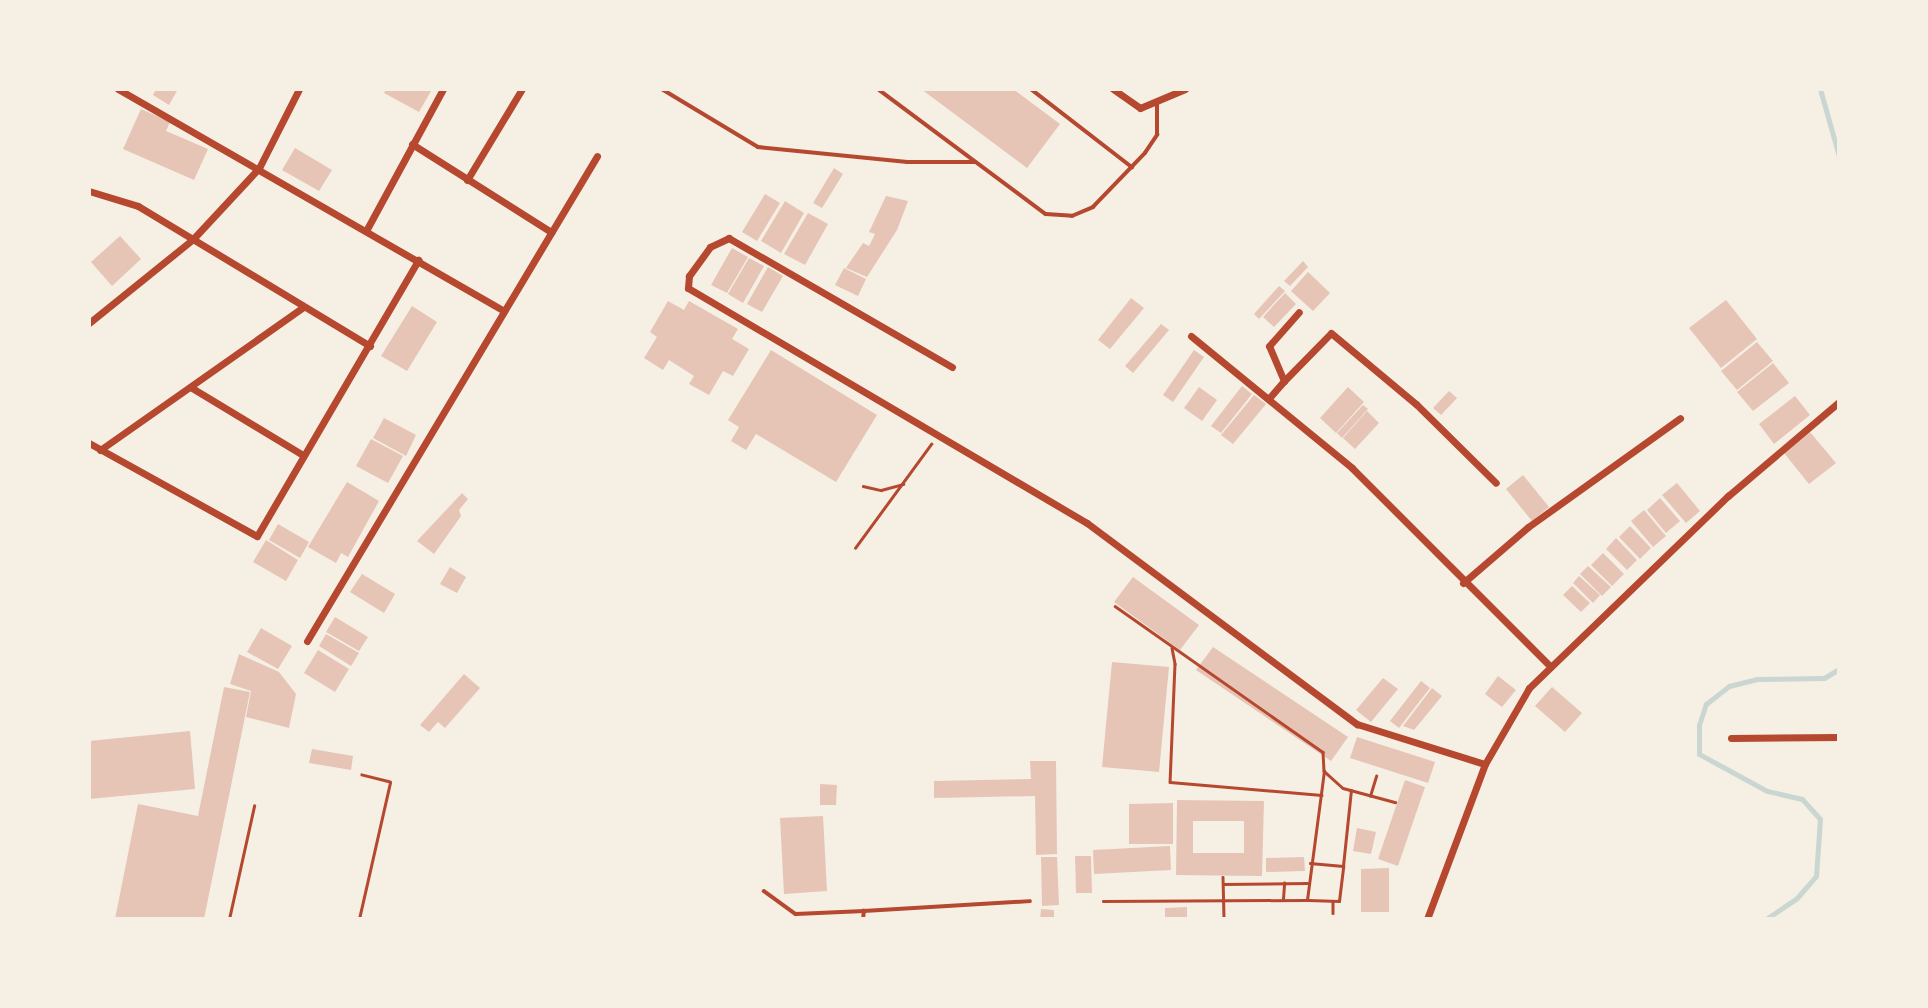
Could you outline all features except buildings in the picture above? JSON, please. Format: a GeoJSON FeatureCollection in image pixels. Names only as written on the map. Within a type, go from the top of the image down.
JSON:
{"type":"FeatureCollection","features":[{"type":"Feature","properties":{"kind":"street"},"geometry":{"type":"LineString","coordinates":[[118,89],[367,229],[503,311]]}},
{"type":"Feature","properties":{"kind":"street"},"geometry":{"type":"LineString","coordinates":[[89,323],[192,239],[259,167],[299,89]]}},
{"type":"Feature","properties":{"kind":"street"},"geometry":{"type":"LineString","coordinates":[[367,229],[443,89]]}},
{"type":"Feature","properties":{"kind":"street"},"geometry":{"type":"LineString","coordinates":[[467,180],[522,89]]}},
{"type":"Feature","properties":{"kind":"street"},"geometry":{"type":"LineString","coordinates":[[1113,89],[1140,108],[1185,89]]}},
{"type":"Feature","properties":{"kind":"street"},"geometry":{"type":"LineString","coordinates":[[412,144],[551,232]]}},
{"type":"Feature","properties":{"kind":"street"},"geometry":{"type":"LineString","coordinates":[[306,641],[597,156]]}},
{"type":"Feature","properties":{"kind":"street"},"geometry":{"type":"LineString","coordinates":[[90,193],[138,206],[302,308],[370,346]]}},
{"type":"Feature","properties":{"kind":"street"},"geometry":{"type":"LineString","coordinates":[[952,367],[729,238],[710,247],[689,276],[688,288],[939,433],[1087,523],[1357,724],[1485,764]]}},
{"type":"Feature","properties":{"kind":"street"},"geometry":{"type":"LineString","coordinates":[[89,443],[254,536],[264,528],[303,455],[370,346],[418,260]]}},
{"type":"Feature","properties":{"kind":"street"},"geometry":{"type":"LineString","coordinates":[[100,450],[192,388],[302,308]]}},
{"type":"Feature","properties":{"kind":"street"},"geometry":{"type":"LineString","coordinates":[[1284,381],[1269,346],[1299,312]]}},
{"type":"Feature","properties":{"kind":"street"},"geometry":{"type":"LineString","coordinates":[[1270,397],[1331,334],[1407,395],[1496,483]]}},
{"type":"Feature","properties":{"kind":"street"},"geometry":{"type":"LineString","coordinates":[[1191,336],[1270,397],[1352,468],[1463,583],[1551,667]]}},
{"type":"Feature","properties":{"kind":"street"},"geometry":{"type":"LineString","coordinates":[[192,388],[303,455]]}},
{"type":"Feature","properties":{"kind":"street"},"geometry":{"type":"LineString","coordinates":[[1427,919],[1485,764],[1529,688],[1728,496],[1839,402]]}},
{"type":"Feature","properties":{"kind":"street"},"geometry":{"type":"LineString","coordinates":[[1463,583],[1528,527],[1681,418]]}},
{"type":"Feature","properties":{"kind":"street"},"geometry":{"type":"LineString","coordinates":[[1731,738],[1839,737]]}},
{"type":"Feature","properties":{"kind":"lane"},"geometry":{"type":"LineString","coordinates":[[662,89],[758,147],[907,163],[977,162]]}},
{"type":"Feature","properties":{"kind":"lane"},"geometry":{"type":"LineString","coordinates":[[878,89],[1046,214],[1072,216],[1093,207],[1157,135],[1157,101]]}},
{"type":"Feature","properties":{"kind":"lane"},"geometry":{"type":"LineString","coordinates":[[1031,89],[1132,166]]}},
{"type":"Feature","properties":{"kind":"lane"},"geometry":{"type":"LineString","coordinates":[[764,891],[796,914],[1030,901]]}},
{"type":"Feature","properties":{"kind":"lane"},"geometry":{"type":"LineString","coordinates":[[863,919],[864,911]]}},
{"type":"Feature","properties":{"kind":"path"},"geometry":{"type":"LineString","coordinates":[[855,548],[939,433]]}},
{"type":"Feature","properties":{"kind":"path"},"geometry":{"type":"LineString","coordinates":[[863,486],[881,490],[903,484]]}},
{"type":"Feature","properties":{"kind":"path"},"geometry":{"type":"LineString","coordinates":[[1115,607],[1323,752],[1324,771],[1307,900]]}},
{"type":"Feature","properties":{"kind":"path"},"geometry":{"type":"LineString","coordinates":[[1171,648],[1175,664],[1170,782],[1321,795]]}},
{"type":"Feature","properties":{"kind":"path"},"geometry":{"type":"LineString","coordinates":[[1324,771],[1351,790],[1395,803]]}},
{"type":"Feature","properties":{"kind":"path"},"geometry":{"type":"LineString","coordinates":[[359,919],[390,782],[362,775]]}},
{"type":"Feature","properties":{"kind":"path"},"geometry":{"type":"LineString","coordinates":[[1370,796],[1376,776]]}},
{"type":"Feature","properties":{"kind":"path"},"geometry":{"type":"LineString","coordinates":[[1103,901],[1224,898],[1339,901],[1351,790]]}},
{"type":"Feature","properties":{"kind":"path"},"geometry":{"type":"LineString","coordinates":[[229,919],[254,806]]}},
{"type":"Feature","properties":{"kind":"path"},"geometry":{"type":"LineString","coordinates":[[1310,863],[1343,866]]}},
{"type":"Feature","properties":{"kind":"path"},"geometry":{"type":"LineString","coordinates":[[1223,877],[1224,919]]}},
{"type":"Feature","properties":{"kind":"path"},"geometry":{"type":"LineString","coordinates":[[1283,899],[1284,883]]}},
{"type":"Feature","properties":{"kind":"path"},"geometry":{"type":"LineString","coordinates":[[1223,884],[1309,883]]}},
{"type":"Feature","properties":{"kind":"path"},"geometry":{"type":"LineString","coordinates":[[1333,901],[1333,914]]}},
{"type":"Feature","properties":{"kind":"waterway"},"geometry":{"type":"LineString","coordinates":[[1820,89],[1839,156]]}},
{"type":"Feature","properties":{"kind":"waterway"},"geometry":{"type":"LineString","coordinates":[[1766,919],[1796,899],[1816,876],[1820,819],[1802,799],[1767,791],[1699,754],[1699,725],[1706,704],[1729,686],[1757,679],[1824,678],[1839,669]]}}]}
